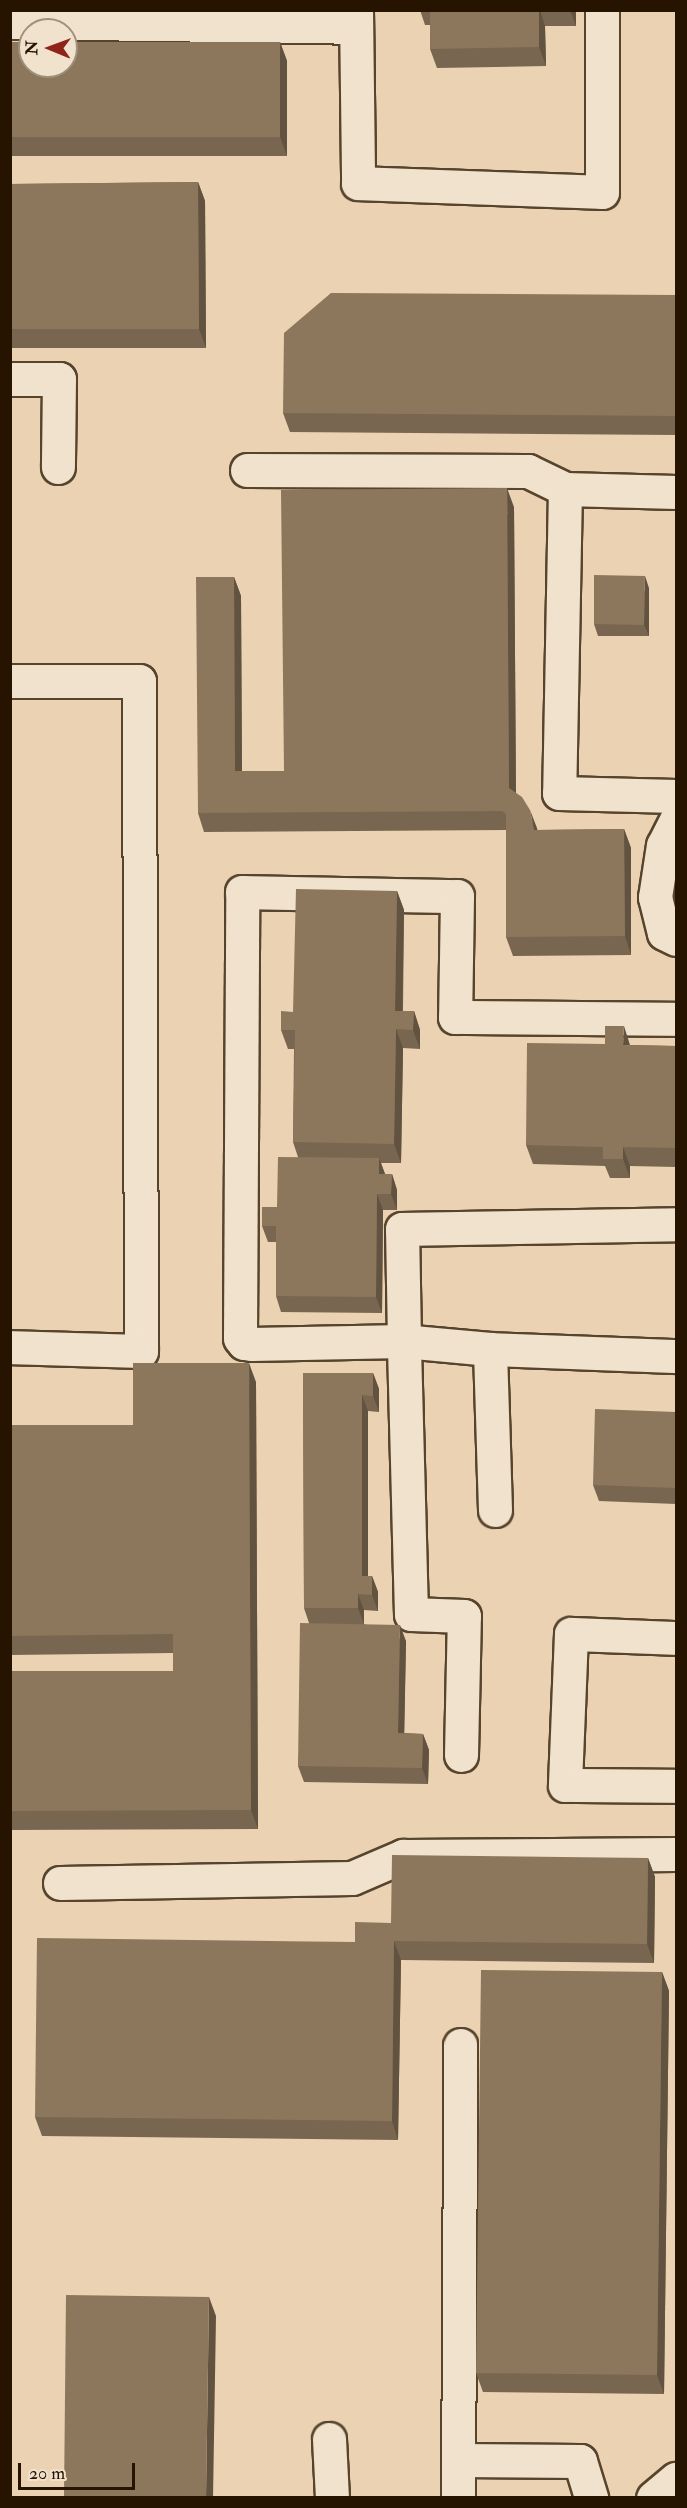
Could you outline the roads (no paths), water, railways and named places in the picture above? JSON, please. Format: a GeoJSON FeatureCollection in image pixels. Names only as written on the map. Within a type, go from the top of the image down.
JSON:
{"type":"FeatureCollection","features":[{"type":"Feature","properties":{"kind":"street"},"geometry":{"type":"LineString","coordinates":[[10,22],[356,19],[358,183],[602,192],[602,10]]}},
{"type":"Feature","properties":{"kind":"street"},"geometry":{"type":"LineString","coordinates":[[10,379],[59,379],[58,467]]}},
{"type":"Feature","properties":{"kind":"street"},"geometry":{"type":"LineString","coordinates":[[247,470],[528,471],[565,489],[676,492]]}},
{"type":"Feature","properties":{"kind":"street"},"geometry":{"type":"LineString","coordinates":[[565,489],[559,794],[676,796]]}},
{"type":"Feature","properties":{"kind":"street"},"geometry":{"type":"LineString","coordinates":[[10,681],[139,681],[141,1351],[10,1347]]}},
{"type":"Feature","properties":{"kind":"street"},"geometry":{"type":"LineString","coordinates":[[676,820],[663,845],[655,897],[664,933],[676,939]]}},
{"type":"Feature","properties":{"kind":"street"},"geometry":{"type":"LineString","coordinates":[[676,1019],[455,1017],[457,896],[242,892],[240,1338],[244,1343],[404,1341],[490,1349],[676,1356]]}},
{"type":"Feature","properties":{"kind":"street"},"geometry":{"type":"LineString","coordinates":[[461,1755],[464,1616],[411,1614],[402,1229],[676,1224]]}},
{"type":"Feature","properties":{"kind":"street"},"geometry":{"type":"LineString","coordinates":[[490,1349],[495,1510]]}},
{"type":"Feature","properties":{"kind":"street"},"geometry":{"type":"LineString","coordinates":[[676,1638],[571,1634],[566,1785],[676,1786]]}},
{"type":"Feature","properties":{"kind":"street"},"geometry":{"type":"LineString","coordinates":[[60,1883],[352,1878],[403,1856],[676,1854]]}},
{"type":"Feature","properties":{"kind":"street"},"geometry":{"type":"LineString","coordinates":[[458,2498],[460,2045]]}},
{"type":"Feature","properties":{"kind":"street"},"geometry":{"type":"LineString","coordinates":[[329,2439],[332,2498]]}},
{"type":"Feature","properties":{"kind":"street"},"geometry":{"type":"LineString","coordinates":[[459,2460],[580,2461],[591,2498]]}},
{"type":"Feature","properties":{"kind":"street"},"geometry":{"type":"LineString","coordinates":[[653,2498],[676,2478]]}}]}
